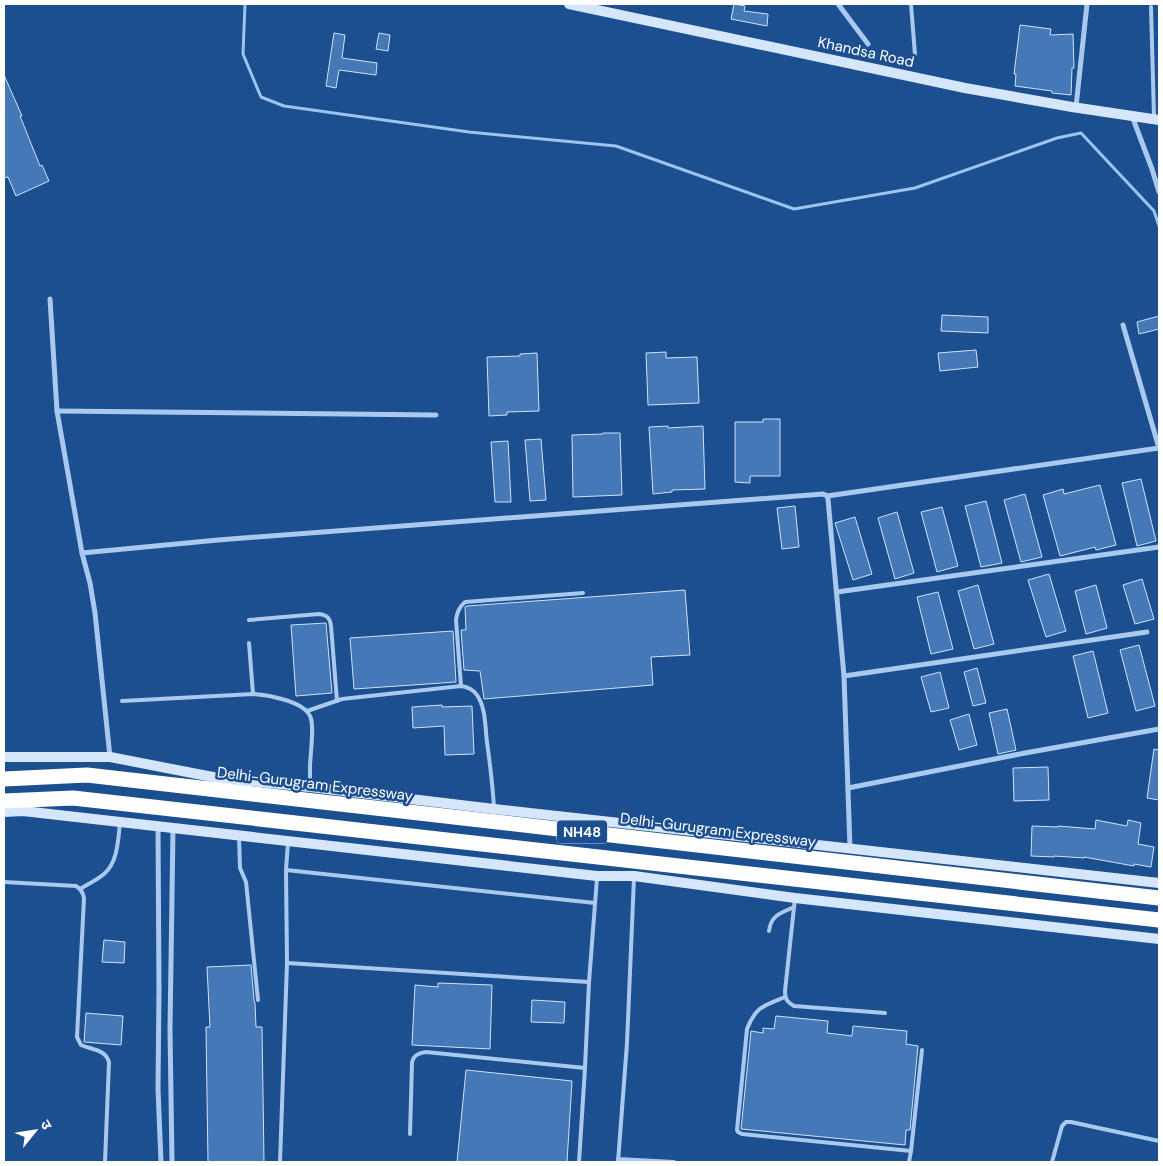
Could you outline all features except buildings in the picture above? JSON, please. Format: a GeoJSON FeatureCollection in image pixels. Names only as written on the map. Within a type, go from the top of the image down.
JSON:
{"type":"FeatureCollection","features":[{"type":"Feature","properties":{"kind":"highway","name":"Delhi-Gurugram Expressway"},"geometry":{"type":"LineString","coordinates":[[4,779],[87,775],[1159,898]]}},
{"type":"Feature","properties":{"kind":"highway","name":"NH48"},"geometry":{"type":"LineString","coordinates":[[4,802],[83,799],[1159,920]]}},
{"type":"Feature","properties":{"kind":"main road","name":"Khandsa Road"},"geometry":{"type":"LineString","coordinates":[[569,4],[965,88],[1157,120]]}},
{"type":"Feature","properties":{"kind":"main road"},"geometry":{"type":"LineString","coordinates":[[4,757],[110,756],[218,778],[1159,883]]}},
{"type":"Feature","properties":{"kind":"main road"},"geometry":{"type":"LineString","coordinates":[[4,812],[23,811],[598,876],[634,876],[795,903],[1159,939]]}},
{"type":"Feature","properties":{"kind":"street"},"geometry":{"type":"LineString","coordinates":[[838,4],[868,44]]}},
{"type":"Feature","properties":{"kind":"street"},"geometry":{"type":"LineString","coordinates":[[1076,108],[1086,4]]}},
{"type":"Feature","properties":{"kind":"street"},"geometry":{"type":"LineString","coordinates":[[1132,116],[1159,192]]}},
{"type":"Feature","properties":{"kind":"street"},"geometry":{"type":"LineString","coordinates":[[50,299],[57,411],[82,553],[95,613],[110,756]]}},
{"type":"Feature","properties":{"kind":"street"},"geometry":{"type":"LineString","coordinates":[[82,553],[218,540],[823,494],[827,496],[1159,448],[1124,325]]}},
{"type":"Feature","properties":{"kind":"street"},"geometry":{"type":"LineString","coordinates":[[57,411],[436,415]]}},
{"type":"Feature","properties":{"kind":"street"},"geometry":{"type":"LineString","coordinates":[[827,496],[844,676],[850,848]]}},
{"type":"Feature","properties":{"kind":"street"},"geometry":{"type":"LineString","coordinates":[[837,592],[1159,548]]}},
{"type":"Feature","properties":{"kind":"street"},"geometry":{"type":"LineString","coordinates":[[844,676],[1147,632]]}},
{"type":"Feature","properties":{"kind":"street"},"geometry":{"type":"LineString","coordinates":[[848,788],[1159,729]]}},
{"type":"Feature","properties":{"kind":"street"},"geometry":{"type":"LineString","coordinates":[[158,827],[158,1090],[161,1162]]}},
{"type":"Feature","properties":{"kind":"street"},"geometry":{"type":"LineString","coordinates":[[172,1162],[170,1029],[174,829]]}},
{"type":"Feature","properties":{"kind":"lane"},"geometry":{"type":"LineString","coordinates":[[911,4],[915,55]]}},
{"type":"Feature","properties":{"kind":"lane"},"geometry":{"type":"LineString","coordinates":[[1151,8],[1157,120]]}},
{"type":"Feature","properties":{"kind":"lane"},"geometry":{"type":"LineString","coordinates":[[461,686],[456,614],[459,607],[465,602],[583,593]]}},
{"type":"Feature","properties":{"kind":"lane"},"geometry":{"type":"LineString","coordinates":[[249,620],[326,615],[330,619],[331,626],[337,701]]}},
{"type":"Feature","properties":{"kind":"lane"},"geometry":{"type":"LineString","coordinates":[[250,643],[253,694]]}},
{"type":"Feature","properties":{"kind":"lane"},"geometry":{"type":"LineString","coordinates":[[307,711],[342,699],[461,686],[468,687],[473,690],[480,700],[482,708],[494,808]]}},
{"type":"Feature","properties":{"kind":"lane"},"geometry":{"type":"LineString","coordinates":[[122,700],[253,694],[274,697],[301,707],[307,711],[312,721],[310,787]]}},
{"type":"Feature","properties":{"kind":"lane"},"geometry":{"type":"LineString","coordinates":[[80,889],[99,878],[110,867],[115,856],[120,823]]}},
{"type":"Feature","properties":{"kind":"lane"},"geometry":{"type":"LineString","coordinates":[[239,836],[240,868],[246,882],[258,1000]]}},
{"type":"Feature","properties":{"kind":"lane"},"geometry":{"type":"LineString","coordinates":[[280,1162],[288,962],[286,870],[288,842]]}},
{"type":"Feature","properties":{"kind":"lane"},"geometry":{"type":"LineString","coordinates":[[286,870],[594,903]]}},
{"type":"Feature","properties":{"kind":"lane"},"geometry":{"type":"LineString","coordinates":[[579,1162],[594,903],[598,876]]}},
{"type":"Feature","properties":{"kind":"lane"},"geometry":{"type":"LineString","coordinates":[[634,876],[627,1044],[618,1161],[674,1162]]}},
{"type":"Feature","properties":{"kind":"lane"},"geometry":{"type":"LineString","coordinates":[[4,882],[76,886],[83,893],[77,1036],[81,1045],[100,1051],[107,1056],[110,1062],[105,1162]]}},
{"type":"Feature","properties":{"kind":"lane"},"geometry":{"type":"LineString","coordinates":[[768,931],[772,919],[795,903]]}},
{"type":"Feature","properties":{"kind":"lane"},"geometry":{"type":"LineString","coordinates":[[795,903],[785,997],[788,1003],[794,1006],[885,1013]]}},
{"type":"Feature","properties":{"kind":"lane"},"geometry":{"type":"LineString","coordinates":[[288,962],[589,982]]}},
{"type":"Feature","properties":{"kind":"lane"},"geometry":{"type":"LineString","coordinates":[[785,997],[764,1006],[756,1011],[751,1018],[747,1029],[736,1130],[738,1132],[911,1151]]}},
{"type":"Feature","properties":{"kind":"lane"},"geometry":{"type":"LineString","coordinates":[[909,1162],[922,1050]]}},
{"type":"Feature","properties":{"kind":"lane"},"geometry":{"type":"LineString","coordinates":[[410,1134],[412,1062],[418,1054],[426,1052],[585,1068]]}},
{"type":"Feature","properties":{"kind":"lane"},"geometry":{"type":"LineString","coordinates":[[1052,1162],[1062,1126],[1066,1122],[1159,1141]]}},
{"type":"Feature","properties":{"kind":"waterway"},"geometry":{"type":"LineString","coordinates":[[245,4],[243,54],[261,97],[284,106],[469,132],[616,146],[794,209],[915,188],[1057,138],[1081,133],[1154,211],[1159,226]]}}]}
